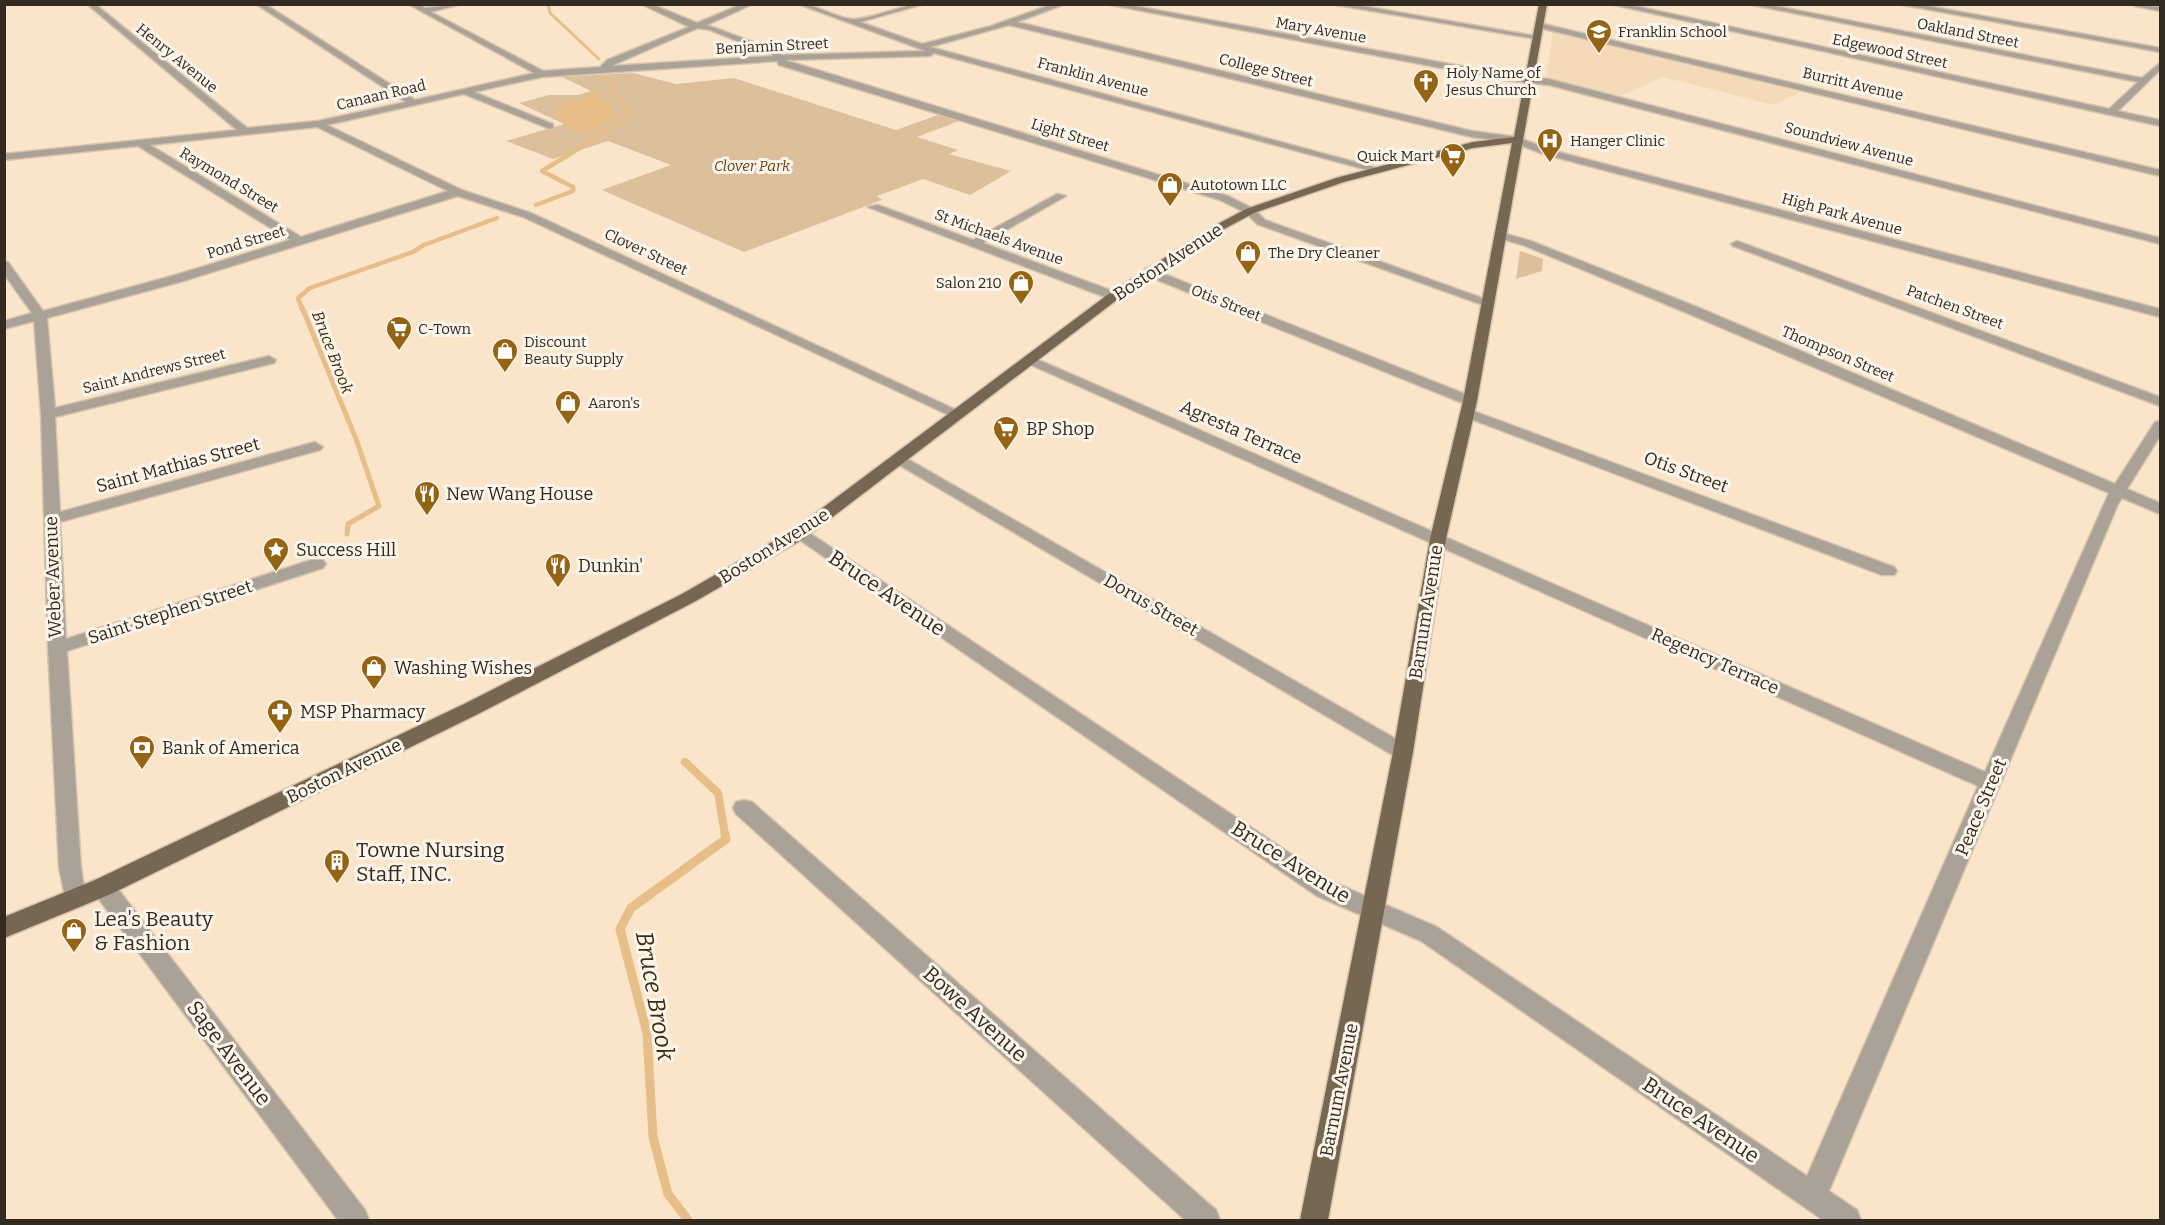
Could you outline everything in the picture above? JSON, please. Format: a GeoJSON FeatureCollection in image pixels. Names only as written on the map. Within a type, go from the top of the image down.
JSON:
{"type":"FeatureCollection","features":[{"type":"Feature","properties":{"kind":"main road","name":"Barnum Avenue"},"geometry":{"type":"LineString","coordinates":[[1314,1221],[1374,912],[1438,539],[1469,407],[1543,4]]}},
{"type":"Feature","properties":{"kind":"main road","name":"Boston Avenue"},"geometry":{"type":"LineString","coordinates":[[4,928],[103,886],[471,709],[688,598],[799,534],[1114,296],[1149,272],[1250,211],[1302,192],[1379,170],[1477,144],[1517,140]]}},
{"type":"Feature","properties":{"kind":"street","name":"Henry Avenue"},"geometry":{"type":"LineString","coordinates":[[90,4],[247,133]]}},
{"type":"Feature","properties":{"kind":"street"},"geometry":{"type":"LineString","coordinates":[[260,4],[414,103]]}},
{"type":"Feature","properties":{"kind":"street"},"geometry":{"type":"LineString","coordinates":[[411,4],[542,74]]}},
{"type":"Feature","properties":{"kind":"street"},"geometry":{"type":"LineString","coordinates":[[423,11],[458,4]]}},
{"type":"Feature","properties":{"kind":"street","name":"Light Street"},"geometry":{"type":"LineString","coordinates":[[644,4],[687,24],[712,28],[777,54],[782,63],[1224,198],[1250,211],[1261,222],[1487,302]]}},
{"type":"Feature","properties":{"kind":"street","name":"Canaan Road"},"geometry":{"type":"LineString","coordinates":[[4,157],[318,124],[542,74],[602,69],[610,62],[750,4]]}},
{"type":"Feature","properties":{"kind":"street","name":"Franklin Avenue"},"geometry":{"type":"LineString","coordinates":[[801,4],[944,53],[1379,170]]}},
{"type":"Feature","properties":{"kind":"street"},"geometry":{"type":"LineString","coordinates":[[851,22],[921,4]]}},
{"type":"Feature","properties":{"kind":"street"},"geometry":{"type":"LineString","coordinates":[[922,46],[1010,22],[1062,4]]}},
{"type":"Feature","properties":{"kind":"street","name":"Mary Avenue"},"geometry":{"type":"LineString","coordinates":[[1110,4],[1528,80]]}},
{"type":"Feature","properties":{"kind":"street"},"geometry":{"type":"LineString","coordinates":[[1334,4],[1537,37]]}},
{"type":"Feature","properties":{"kind":"street","name":"Edgewood Street"},"geometry":{"type":"LineString","coordinates":[[1613,4],[2160,123]]}},
{"type":"Feature","properties":{"kind":"street","name":"Oakland Street"},"geometry":{"type":"LineString","coordinates":[[1751,4],[2145,81]]}},
{"type":"Feature","properties":{"kind":"street"},"geometry":{"type":"LineString","coordinates":[[1900,4],[2160,50]]}},
{"type":"Feature","properties":{"kind":"street"},"geometry":{"type":"LineString","coordinates":[[2135,4],[2160,9]]}},
{"type":"Feature","properties":{"kind":"street"},"geometry":{"type":"LineString","coordinates":[[1904,14],[1916,7]]}},
{"type":"Feature","properties":{"kind":"street","name":"College Street"},"geometry":{"type":"LineString","coordinates":[[1010,22],[1472,134],[1517,140]]}},
{"type":"Feature","properties":{"kind":"street"},"geometry":{"type":"LineString","coordinates":[[1877,29],[1888,23]]}},
{"type":"Feature","properties":{"kind":"street","name":"Burritt Avenue"},"geometry":{"type":"LineString","coordinates":[[1539,25],[2160,173]]}},
{"type":"Feature","properties":{"kind":"street","name":"Benjamin Street"},"geometry":{"type":"LineString","coordinates":[[602,69],[780,58],[944,53]]}},
{"type":"Feature","properties":{"kind":"street"},"geometry":{"type":"LineString","coordinates":[[2111,112],[2160,66]]}},
{"type":"Feature","properties":{"kind":"street","name":"Soundview Avenue"},"geometry":{"type":"LineString","coordinates":[[1528,80],[1549,82],[2160,241]]}},
{"type":"Feature","properties":{"kind":"street"},"geometry":{"type":"LineString","coordinates":[[464,91],[550,126]]}},
{"type":"Feature","properties":{"kind":"street","name":"Clover Street"},"geometry":{"type":"LineString","coordinates":[[318,124],[458,192],[527,215],[958,414]]}},
{"type":"Feature","properties":{"kind":"street","name":"High Park Avenue"},"geometry":{"type":"LineString","coordinates":[[1517,140],[1547,152],[2160,313]]}},
{"type":"Feature","properties":{"kind":"street","name":"Raymond Street"},"geometry":{"type":"LineString","coordinates":[[142,144],[300,241]]}},
{"type":"Feature","properties":{"kind":"street","name":"Pond Street"},"geometry":{"type":"LineString","coordinates":[[4,325],[176,279],[458,192]]}},
{"type":"Feature","properties":{"kind":"street"},"geometry":{"type":"LineString","coordinates":[[975,243],[1061,196]]}},
{"type":"Feature","properties":{"kind":"street","name":"St Michaels Avenue"},"geometry":{"type":"LineString","coordinates":[[874,207],[1114,296]]}},
{"type":"Feature","properties":{"kind":"street","name":"Thompson Street"},"geometry":{"type":"LineString","coordinates":[[1499,235],[1527,243],[1692,309],[2160,509]]}},
{"type":"Feature","properties":{"kind":"street","name":"Patchen Street"},"geometry":{"type":"LineString","coordinates":[[1737,244],[2160,402]]}},
{"type":"Feature","properties":{"kind":"street"},"geometry":{"type":"LineString","coordinates":[[4,265],[40,315]]}},
{"type":"Feature","properties":{"kind":"street","name":"Otis Street"},"geometry":{"type":"LineString","coordinates":[[1149,272],[1469,407],[1888,571]]}},
{"type":"Feature","properties":{"kind":"street","name":"Weber Avenue"},"geometry":{"type":"LineString","coordinates":[[40,315],[48,414],[57,648],[70,868],[75,899]]}},
{"type":"Feature","properties":{"kind":"street","name":"Saint Andrews Street"},"geometry":{"type":"LineString","coordinates":[[48,414],[269,360]]}},
{"type":"Feature","properties":{"kind":"street","name":"Agresta Terrace"},"geometry":{"type":"LineString","coordinates":[[1029,361],[1438,539]]}},
{"type":"Feature","properties":{"kind":"street","name":"Peace Street"},"geometry":{"type":"LineString","coordinates":[[1813,1196],[2118,491],[2160,425]]}},
{"type":"Feature","properties":{"kind":"street","name":"Saint Mathias Street"},"geometry":{"type":"LineString","coordinates":[[51,519],[315,447]]}},
{"type":"Feature","properties":{"kind":"street","name":"Dorus Street"},"geometry":{"type":"LineString","coordinates":[[900,459],[1403,752]]}},
{"type":"Feature","properties":{"kind":"street","name":"Bruce Avenue"},"geometry":{"type":"LineString","coordinates":[[799,534],[1325,889],[1429,934],[1847,1221]]}},
{"type":"Feature","properties":{"kind":"street","name":"Regency Terrace"},"geometry":{"type":"LineString","coordinates":[[1438,539],[1991,783]]}},
{"type":"Feature","properties":{"kind":"street","name":"Saint Stephen Street"},"geometry":{"type":"LineString","coordinates":[[57,648],[317,564]]}},
{"type":"Feature","properties":{"kind":"street","name":"Bowe Avenue"},"geometry":{"type":"LineString","coordinates":[[744,808],[1206,1221]]}},
{"type":"Feature","properties":{"kind":"street","name":"Sage Avenue"},"geometry":{"type":"LineString","coordinates":[[103,886],[355,1221]]}},
{"type":"Feature","properties":{"kind":"shaded area","name":"Franklin School"},"geometry":{"type":"Polygon","coordinates":[[[1553,33],[1801,92],[1773,105],[1663,77],[1621,96],[1546,77],[1553,33]]]}},
{"type":"Feature","properties":{"kind":"shaded area"},"geometry":{"type":"Polygon","coordinates":[[[598,93],[609,102],[616,114],[601,127],[583,132],[570,130],[553,112],[565,103],[598,93]]]}},
{"type":"Feature","properties":{"kind":"green space","name":"Clover Park"},"geometry":{"type":"Polygon","coordinates":[[[633,73],[676,84],[734,78],[896,130],[938,115],[959,121],[917,137],[958,150],[949,154],[1011,171],[970,195],[923,179],[877,196],[882,200],[744,252],[602,190],[671,165],[608,141],[553,159],[506,141],[564,124],[519,103],[549,95],[578,95],[591,91],[562,77],[633,73]]]}},
{"type":"Feature","properties":{"kind":"green space"},"geometry":{"type":"Polygon","coordinates":[[[1520,251],[1543,259],[1542,271],[1516,279],[1520,251]]]}},
{"type":"Feature","properties":{"kind":"waterway","name":"Bruce Brook"},"geometry":{"type":"LineString","coordinates":[[548,4],[550,13],[599,59]]}},
{"type":"Feature","properties":{"kind":"waterway","name":"Bruce Brook"},"geometry":{"type":"LineString","coordinates":[[601,134],[626,119],[628,111],[603,76]]}},
{"type":"Feature","properties":{"kind":"waterway","name":"Bruce Brook"},"geometry":{"type":"LineString","coordinates":[[536,205],[573,191],[573,187],[542,171],[604,133]]}},
{"type":"Feature","properties":{"kind":"waterway","name":"Bruce Brook"},"geometry":{"type":"LineString","coordinates":[[302,309],[298,298],[310,288],[413,252],[424,245],[497,218]]}},
{"type":"Feature","properties":{"kind":"waterway","name":"Bruce Brook"},"geometry":{"type":"LineString","coordinates":[[302,307],[356,439],[379,506],[348,524],[347,534]]}},
{"type":"Feature","properties":{"kind":"waterway","name":"Bruce Brook"},"geometry":{"type":"LineString","coordinates":[[685,762],[718,793],[725,835]]}},
{"type":"Feature","properties":{"kind":"waterway","name":"Bruce Brook"},"geometry":{"type":"LineString","coordinates":[[688,1220],[668,1194],[653,1137],[647,1033],[620,929],[631,908],[726,839],[725,834]]}},
{"type":"Feature","properties":{"kind":"place","name":"Franklin School"},"geometry":{"type":"Point","coordinates":[1599,55]}},
{"type":"Feature","properties":{"kind":"place","name":"Holy Name of Jesus Church"},"geometry":{"type":"Point","coordinates":[1426,105]}},
{"type":"Feature","properties":{"kind":"place","name":"Hanger Clinic"},"geometry":{"type":"Point","coordinates":[1550,164]}},
{"type":"Feature","properties":{"kind":"place","name":"Quick Mart"},"geometry":{"type":"Point","coordinates":[1453,179]}},
{"type":"Feature","properties":{"kind":"place","name":"Autotown LLC"},"geometry":{"type":"Point","coordinates":[1170,208]}},
{"type":"Feature","properties":{"kind":"place","name":"The Dry Cleaner"},"geometry":{"type":"Point","coordinates":[1248,276]}},
{"type":"Feature","properties":{"kind":"place","name":"Salon 210"},"geometry":{"type":"Point","coordinates":[1021,306]}},
{"type":"Feature","properties":{"kind":"place","name":"C-Town"},"geometry":{"type":"Point","coordinates":[399,352]}},
{"type":"Feature","properties":{"kind":"place","name":"Discount Beauty Supply"},"geometry":{"type":"Point","coordinates":[505,374]}},
{"type":"Feature","properties":{"kind":"place","name":"Aaron's"},"geometry":{"type":"Point","coordinates":[568,426]}},
{"type":"Feature","properties":{"kind":"place","name":"BP Shop"},"geometry":{"type":"Point","coordinates":[1006,452]}},
{"type":"Feature","properties":{"kind":"place","name":"New Wang House"},"geometry":{"type":"Point","coordinates":[427,517]}},
{"type":"Feature","properties":{"kind":"place","name":"Success Hill"},"geometry":{"type":"Point","coordinates":[276,573]}},
{"type":"Feature","properties":{"kind":"place","name":"Dunkin'"},"geometry":{"type":"Point","coordinates":[558,589]}},
{"type":"Feature","properties":{"kind":"place","name":"Washing Wishes"},"geometry":{"type":"Point","coordinates":[374,691]}},
{"type":"Feature","properties":{"kind":"place","name":"MSP Pharmacy"},"geometry":{"type":"Point","coordinates":[280,735]}},
{"type":"Feature","properties":{"kind":"place","name":"Bank of America"},"geometry":{"type":"Point","coordinates":[142,771]}},
{"type":"Feature","properties":{"kind":"place","name":"Towne Nursing Staff, INC."},"geometry":{"type":"Point","coordinates":[337,885]}},
{"type":"Feature","properties":{"kind":"place","name":"Lea's Beauty & Fashion"},"geometry":{"type":"Point","coordinates":[74,954]}}]}
